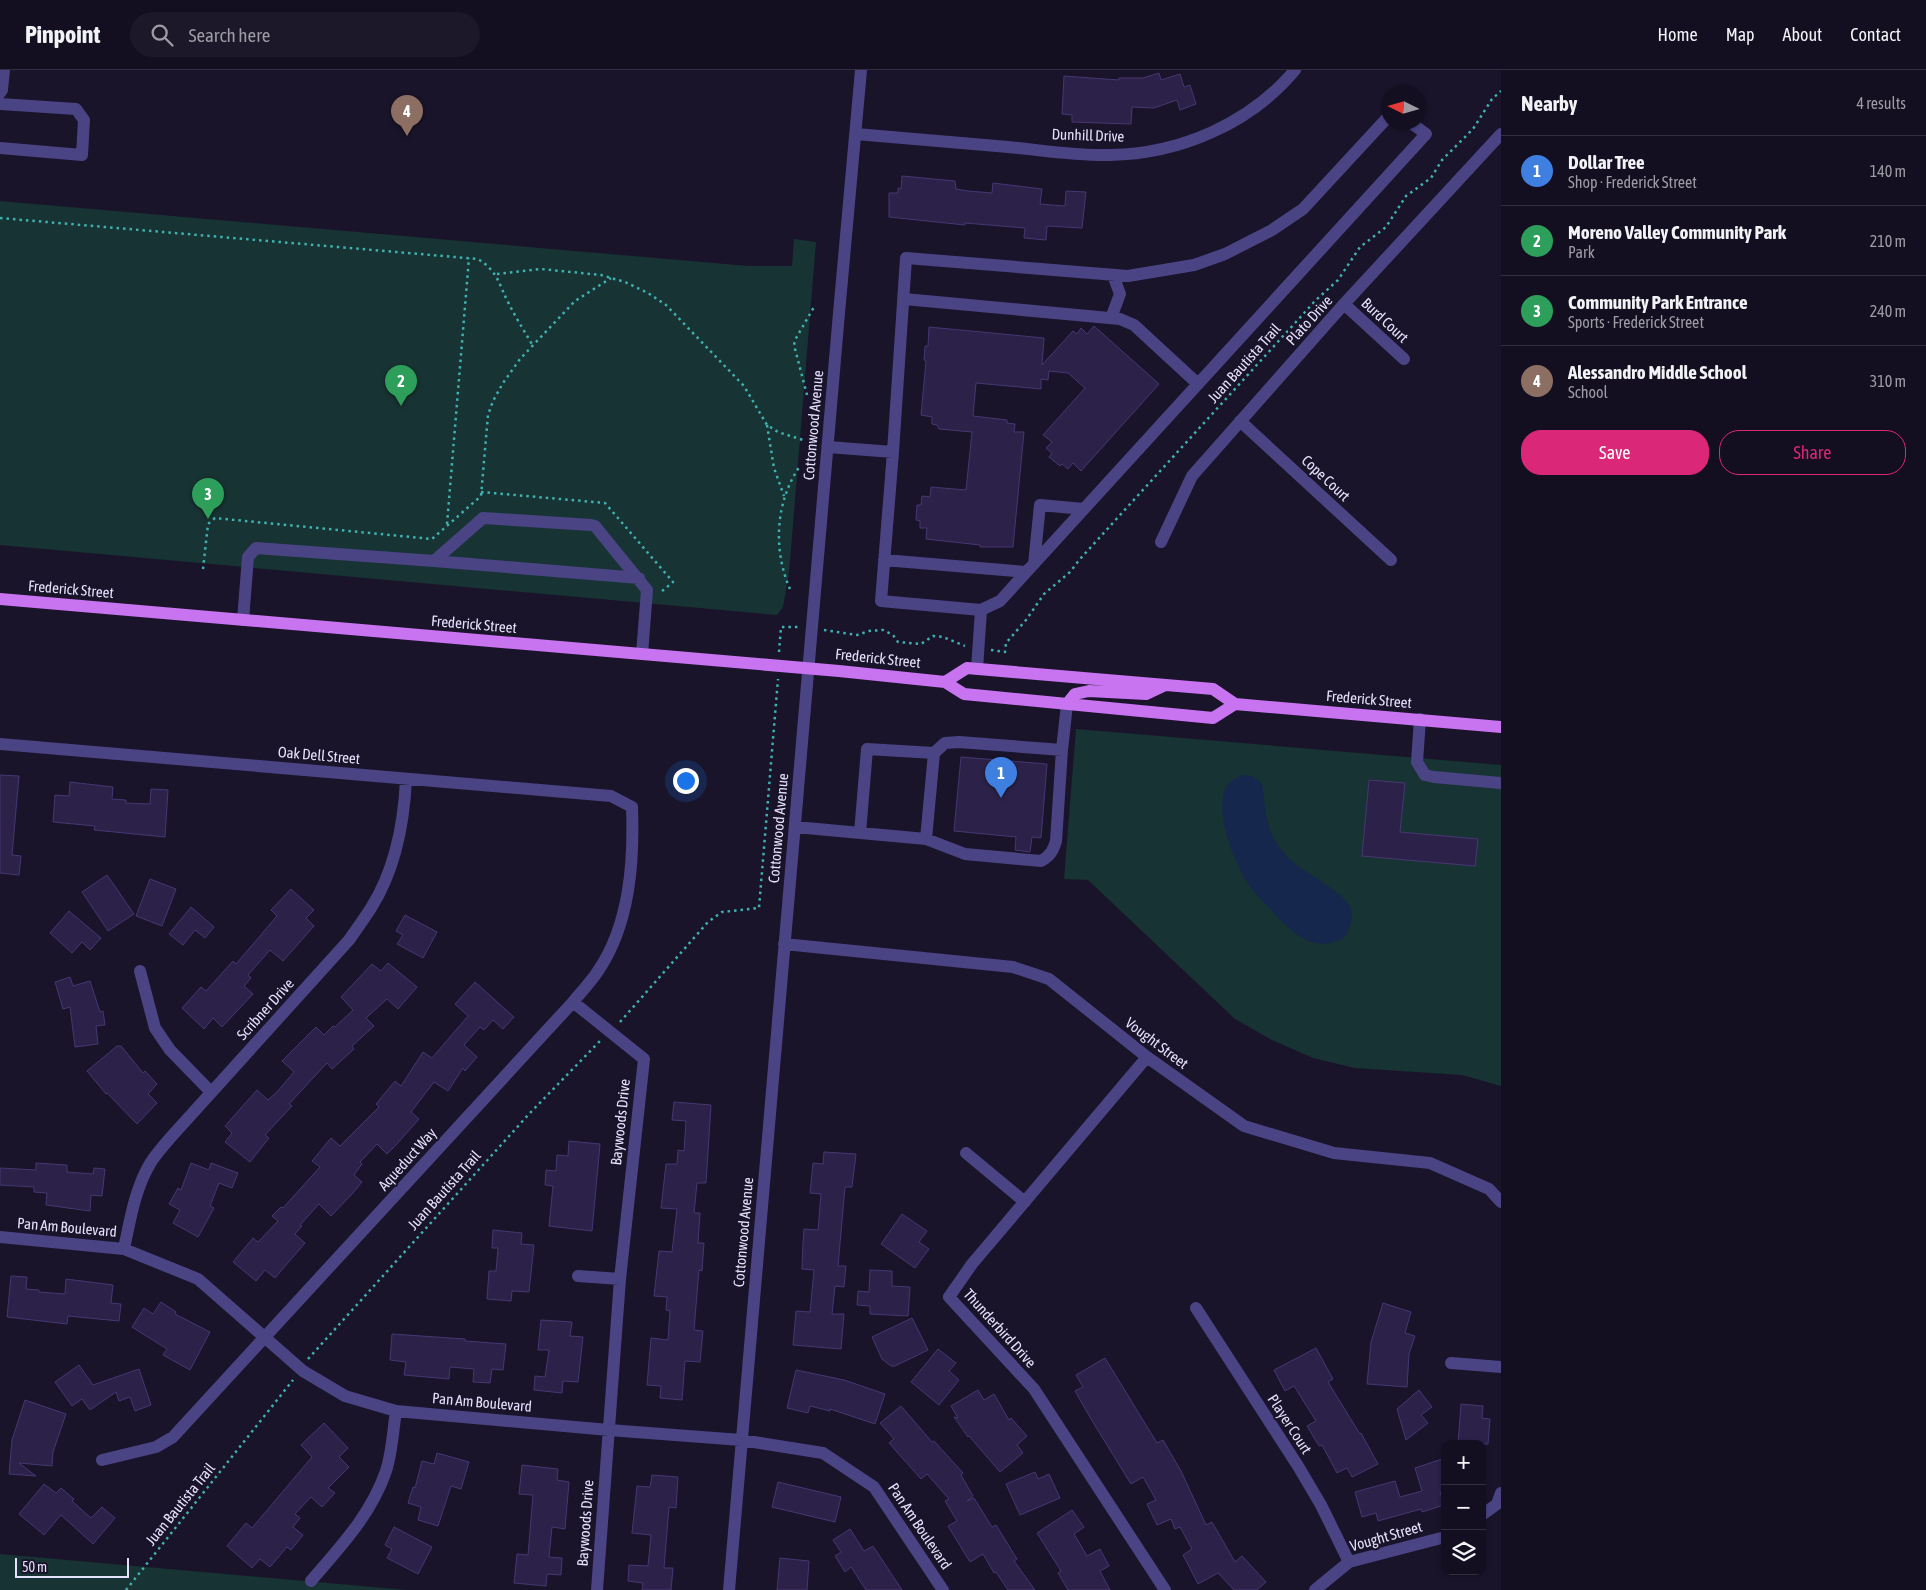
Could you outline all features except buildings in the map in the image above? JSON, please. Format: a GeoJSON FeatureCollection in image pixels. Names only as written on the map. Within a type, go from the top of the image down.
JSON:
{"type":"FeatureCollection","features":[{"type":"Feature","properties":{"kind":"main road","name":"Frederick Street"},"geometry":{"type":"LineString","coordinates":[[0,599],[809,668],[945,682],[964,694],[1213,718],[1234,704],[1501,727]]}},
{"type":"Feature","properties":{"kind":"main road"},"geometry":{"type":"LineString","coordinates":[[945,682],[966,668],[1213,688],[1234,704]]}},
{"type":"Feature","properties":{"kind":"main road"},"geometry":{"type":"LineString","coordinates":[[1067,704],[1075,694],[1090,691],[1146,694],[1165,684]]}},
{"type":"Feature","properties":{"kind":"street"},"geometry":{"type":"LineString","coordinates":[[0,93],[4,70]]}},
{"type":"Feature","properties":{"kind":"street","name":"Cottonwood Avenue"},"geometry":{"type":"LineString","coordinates":[[729,1590],[861,70]]}},
{"type":"Feature","properties":{"kind":"street","name":"Dunhill Drive"},"geometry":{"type":"LineString","coordinates":[[856,134],[1110,155],[1153,151],[1196,140],[1231,122],[1265,100],[1295,70]]}},
{"type":"Feature","properties":{"kind":"street"},"geometry":{"type":"LineString","coordinates":[[0,104],[76,108],[84,120],[82,155],[0,148]]}},
{"type":"Feature","properties":{"kind":"street"},"geometry":{"type":"LineString","coordinates":[[1381,125],[1303,209],[1272,230],[1225,254],[1194,266],[1128,276],[906,258],[881,601],[981,610],[1000,601],[1426,134],[1421,130]]}},
{"type":"Feature","properties":{"kind":"street","name":"Plato Drive"},"geometry":{"type":"LineString","coordinates":[[1161,542],[1192,476],[1344,304],[1501,134]]}},
{"type":"Feature","properties":{"kind":"street"},"geometry":{"type":"LineString","coordinates":[[1111,318],[1120,294],[1113,275]]}},
{"type":"Feature","properties":{"kind":"street"},"geometry":{"type":"LineString","coordinates":[[904,300],[1120,319],[1134,325],[1198,384]]}},
{"type":"Feature","properties":{"kind":"street","name":"Burd Court"},"geometry":{"type":"LineString","coordinates":[[1344,304],[1404,359]]}},
{"type":"Feature","properties":{"kind":"street","name":"Cope Court"},"geometry":{"type":"LineString","coordinates":[[1240,421],[1391,560]]}},
{"type":"Feature","properties":{"kind":"street"},"geometry":{"type":"LineString","coordinates":[[828,447],[893,452]]}},
{"type":"Feature","properties":{"kind":"street"},"geometry":{"type":"LineString","coordinates":[[1030,568],[1040,506],[1084,509]]}},
{"type":"Feature","properties":{"kind":"street"},"geometry":{"type":"LineString","coordinates":[[434,561],[483,518],[595,526],[647,590],[642,654]]}},
{"type":"Feature","properties":{"kind":"street"},"geometry":{"type":"LineString","coordinates":[[243,620],[248,557],[256,548],[638,578]]}},
{"type":"Feature","properties":{"kind":"street"},"geometry":{"type":"LineString","coordinates":[[884,560],[1030,568]]}},
{"type":"Feature","properties":{"kind":"street"},"geometry":{"type":"LineString","coordinates":[[976,669],[981,610]]}},
{"type":"Feature","properties":{"kind":"street"},"geometry":{"type":"LineString","coordinates":[[794,827],[926,839],[965,854],[1041,861],[1052,851],[1056,841],[1067,704]]}},
{"type":"Feature","properties":{"kind":"street"},"geometry":{"type":"LineString","coordinates":[[1420,720],[1417,762],[1425,775],[1434,778],[1501,783]]}},
{"type":"Feature","properties":{"kind":"street"},"geometry":{"type":"LineString","coordinates":[[926,839],[934,753],[945,743],[1062,750]]}},
{"type":"Feature","properties":{"kind":"street","name":"Oak Dell Street"},"geometry":{"type":"LineString","coordinates":[[0,744],[611,796],[632,807]]}},
{"type":"Feature","properties":{"kind":"street"},"geometry":{"type":"LineString","coordinates":[[860,833],[867,748],[934,753]]}},
{"type":"Feature","properties":{"kind":"street","name":"Scribner Drive"},"geometry":{"type":"LineString","coordinates":[[124,1249],[140,1186],[151,1163],[170,1137],[349,940],[372,907],[385,878],[399,838],[404,810],[406,779]]}},
{"type":"Feature","properties":{"kind":"street","name":"Aqueduct Way"},"geometry":{"type":"LineString","coordinates":[[102,1460],[156,1447],[173,1437],[573,1002],[598,971],[621,925],[627,896],[633,841],[632,807]]}},
{"type":"Feature","properties":{"kind":"street","name":"Vought Street"},"geometry":{"type":"LineString","coordinates":[[784,944],[1013,967],[1049,979],[1147,1057],[1244,1126],[1334,1153],[1430,1163],[1489,1189],[1501,1202]]}},
{"type":"Feature","properties":{"kind":"street"},"geometry":{"type":"LineString","coordinates":[[140,971],[155,1028],[170,1050],[210,1092]]}},
{"type":"Feature","properties":{"kind":"street","name":"Baywoods Drive"},"geometry":{"type":"LineString","coordinates":[[573,1002],[644,1059],[620,1280],[597,1590]]}},
{"type":"Feature","properties":{"kind":"street","name":"Thunderbird Drive"},"geometry":{"type":"LineString","coordinates":[[1147,1057],[972,1264],[949,1297],[1034,1389],[1164,1590]]}},
{"type":"Feature","properties":{"kind":"street"},"geometry":{"type":"LineString","coordinates":[[966,1153],[1025,1202]]}},
{"type":"Feature","properties":{"kind":"street","name":"Pan Am Boulevard"},"geometry":{"type":"LineString","coordinates":[[0,1237],[124,1249],[198,1278],[303,1371],[345,1396],[396,1411],[741,1440],[823,1453],[874,1487],[943,1590]]}},
{"type":"Feature","properties":{"kind":"street"},"geometry":{"type":"LineString","coordinates":[[578,1276],[620,1280]]}},
{"type":"Feature","properties":{"kind":"street","name":"Player Court"},"geometry":{"type":"LineString","coordinates":[[1196,1308],[1298,1466],[1349,1562]]}},
{"type":"Feature","properties":{"kind":"street"},"geometry":{"type":"LineString","coordinates":[[1450,1364],[1501,1367]]}},
{"type":"Feature","properties":{"kind":"street"},"geometry":{"type":"LineString","coordinates":[[311,1581],[360,1524],[373,1501],[386,1470],[396,1411]]}},
{"type":"Feature","properties":{"kind":"street"},"geometry":{"type":"LineString","coordinates":[[1486,1512],[1497,1504],[1501,1493]]}},
{"type":"Feature","properties":{"kind":"street","name":"Vought Street"},"geometry":{"type":"LineString","coordinates":[[1315,1590],[1349,1562],[1441,1538]]}},
{"type":"Feature","properties":{"kind":"path","name":"Juan Bautista Trail"},"geometry":{"type":"LineString","coordinates":[[978,648],[1005,652],[1006,643],[1026,620],[1044,594],[1070,572],[1316,300],[1338,280],[1360,247],[1386,227],[1406,196],[1431,178],[1442,160],[1473,129],[1492,98],[1501,91]]}},
{"type":"Feature","properties":{"kind":"path"},"geometry":{"type":"LineString","coordinates":[[0,218],[478,259],[496,274],[508,304],[533,346]]}},
{"type":"Feature","properties":{"kind":"path"},"geometry":{"type":"LineString","coordinates":[[447,526],[469,258]]}},
{"type":"Feature","properties":{"kind":"path"},"geometry":{"type":"LineString","coordinates":[[496,274],[541,269],[601,276],[625,282],[648,293],[666,305],[744,386],[767,425],[774,468],[784,498]]}},
{"type":"Feature","properties":{"kind":"path"},"geometry":{"type":"LineString","coordinates":[[203,569],[208,524],[215,518],[432,539],[481,496],[488,416],[493,401],[520,359],[575,301],[611,278]]}},
{"type":"Feature","properties":{"kind":"path"},"geometry":{"type":"LineString","coordinates":[[806,395],[794,345],[814,307]]}},
{"type":"Feature","properties":{"kind":"path"},"geometry":{"type":"LineString","coordinates":[[767,425],[778,432],[803,440]]}},
{"type":"Feature","properties":{"kind":"path"},"geometry":{"type":"LineString","coordinates":[[790,589],[783,574],[779,548],[779,526],[784,498],[792,478],[800,466]]}},
{"type":"Feature","properties":{"kind":"path"},"geometry":{"type":"LineString","coordinates":[[842,632],[857,635],[869,631],[883,630],[893,635],[898,642],[921,644],[933,636],[943,637],[964,646],[978,648]]}},
{"type":"Feature","properties":{"kind":"path"},"geometry":{"type":"LineString","coordinates":[[624,1017],[708,922],[722,912],[759,908],[776,704]]}},
{"type":"Feature","properties":{"kind":"path","name":"Juan Bautista Trail"},"geometry":{"type":"LineString","coordinates":[[311,1354],[528,1114],[597,1043]]}},
{"type":"Feature","properties":{"kind":"path","name":"Juan Bautista Trail"},"geometry":{"type":"LineString","coordinates":[[126,1590],[289,1385]]}},
{"type":"Feature","properties":{"kind":"green space"},"geometry":{"type":"Polygon","coordinates":[[[0,201],[748,266],[792,266],[794,239],[816,242],[789,573],[783,607],[777,615],[0,545],[0,201]]]}},
{"type":"Feature","properties":{"kind":"green space"},"geometry":{"type":"Polygon","coordinates":[[[1076,729],[1501,765],[1501,1086],[1462,1075],[1355,1068],[1313,1058],[1272,1040],[1235,1019],[1088,880],[1064,879],[1076,729]]]}},
{"type":"Feature","properties":{"kind":"green space"},"geometry":{"type":"Polygon","coordinates":[[[0,1554],[407,1590],[0,1590],[0,1554]]]}},
{"type":"Feature","properties":{"kind":"water"},"geometry":{"type":"Polygon","coordinates":[[[1241,775],[1252,776],[1262,783],[1269,826],[1280,848],[1290,860],[1342,897],[1348,904],[1352,914],[1351,921],[1349,929],[1341,940],[1322,944],[1311,942],[1301,937],[1291,930],[1257,895],[1242,873],[1228,841],[1222,808],[1224,794],[1229,783],[1241,775]]]}},
{"type":"Feature","properties":{"kind":"place","name":"Alessandro Middle School"},"geometry":{"type":"Point","coordinates":[407,136]}},
{"type":"Feature","properties":{"kind":"place","name":"Moreno Valley Community Park"},"geometry":{"type":"Point","coordinates":[401,406]}},
{"type":"Feature","properties":{"kind":"place","name":"Community Park Entrance"},"geometry":{"type":"Point","coordinates":[208,519]}},
{"type":"Feature","properties":{"kind":"place","name":"Dollar Tree"},"geometry":{"type":"Point","coordinates":[1001,798]}}]}
